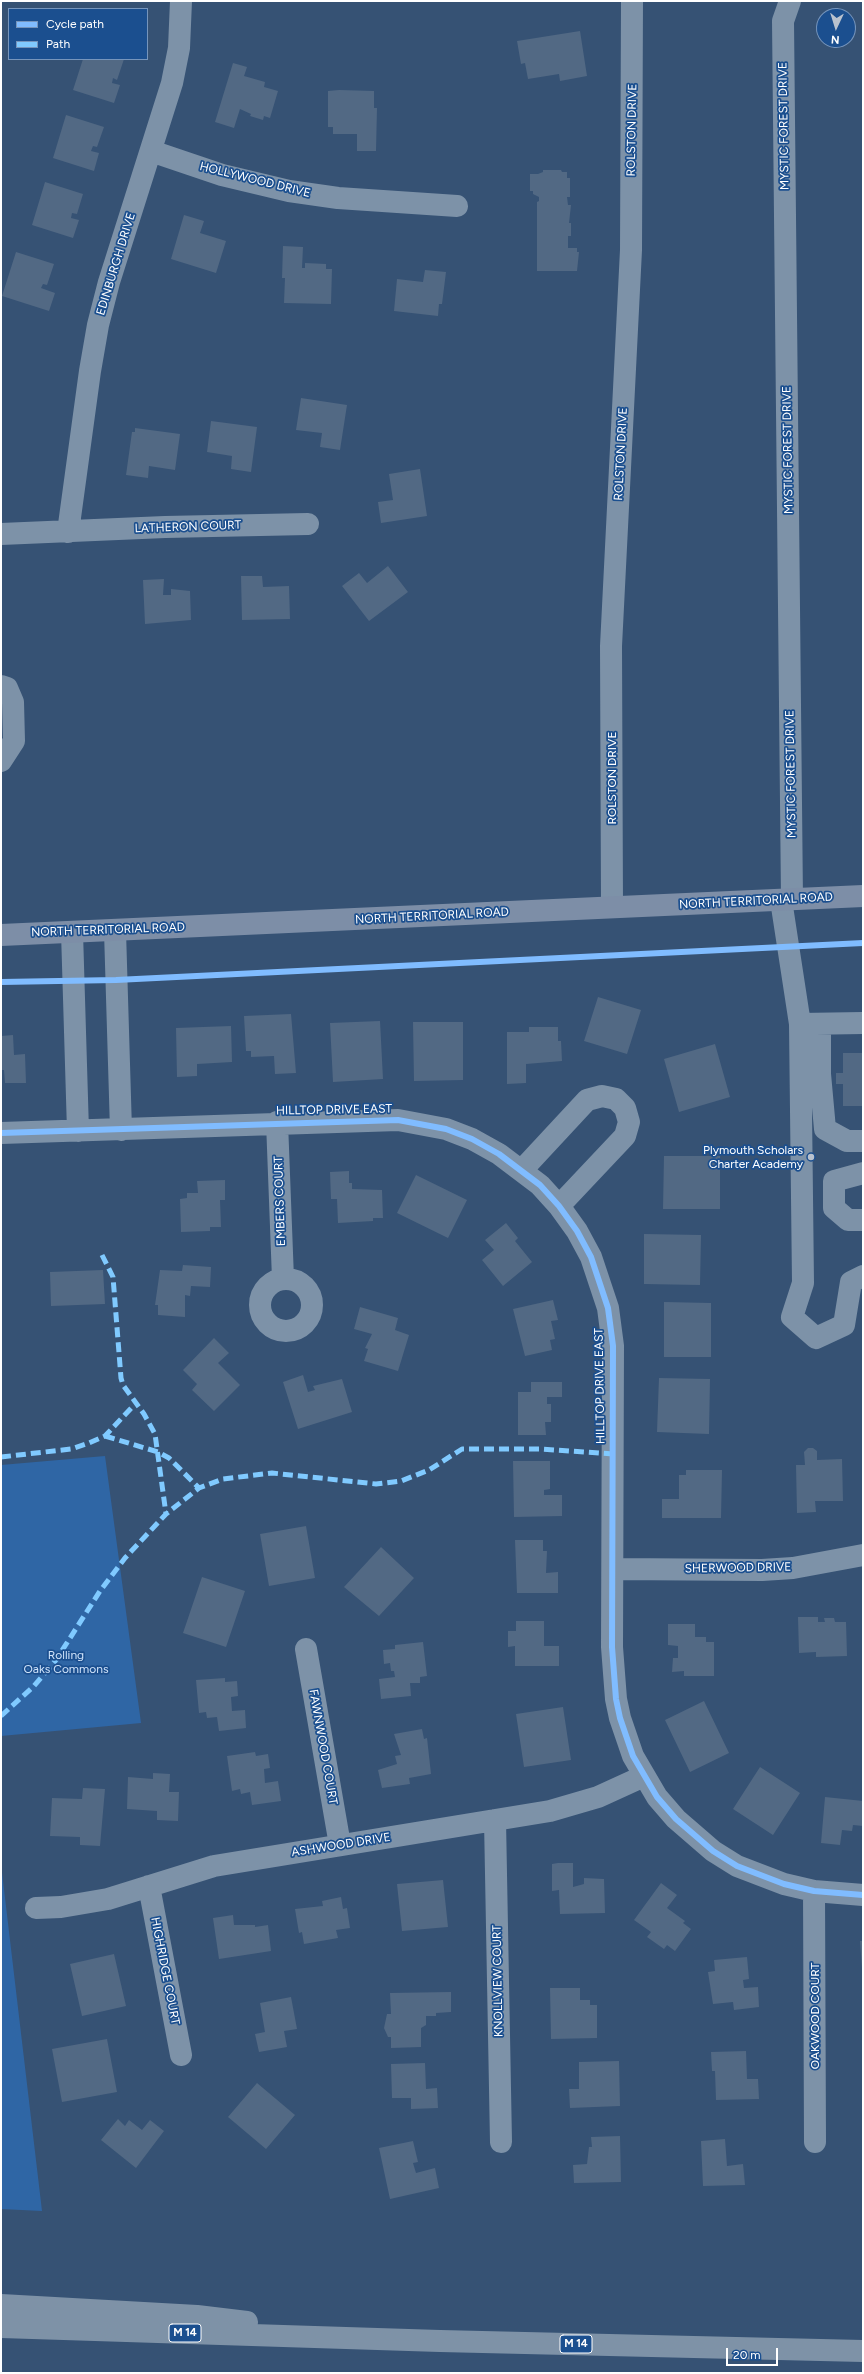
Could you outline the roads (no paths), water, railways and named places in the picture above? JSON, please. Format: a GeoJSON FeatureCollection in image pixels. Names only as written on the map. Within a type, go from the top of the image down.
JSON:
{"type":"FeatureCollection","features":[{"type":"Feature","properties":{"kind":"highway"},"geometry":{"type":"LineString","coordinates":[[1,2305],[197,2316],[369,2339]]}},
{"type":"Feature","properties":{"kind":"highway","name":"M 14"},"geometry":{"type":"LineString","coordinates":[[1,2327],[369,2339],[863,2350]]}},
{"type":"Feature","properties":{"kind":"main road","name":"NORTH TERRITORIAL ROAD"},"geometry":{"type":"LineString","coordinates":[[1,935],[863,896]]}},
{"type":"Feature","properties":{"kind":"street","name":"EDINBURGH DRIVE"},"geometry":{"type":"LineString","coordinates":[[68,532],[90,371],[98,325],[109,282],[172,82],[179,48],[181,1]]}},
{"type":"Feature","properties":{"kind":"street","name":"ROLSTON DRIVE"},"geometry":{"type":"LineString","coordinates":[[612,907],[611,646],[631,250],[632,1]]}},
{"type":"Feature","properties":{"kind":"street","name":"MYSTIC FOREST DRIVE"},"geometry":{"type":"LineString","coordinates":[[790,1],[783,21],[787,900],[810,1024]]}},
{"type":"Feature","properties":{"kind":"street","name":"HOLLYWOOD DRIVE"},"geometry":{"type":"LineString","coordinates":[[151,151],[222,175],[289,191],[338,198],[457,206]]}},
{"type":"Feature","properties":{"kind":"street","name":"LATHERON COURT"},"geometry":{"type":"LineString","coordinates":[[1,534],[165,527],[308,524]]}},
{"type":"Feature","properties":{"kind":"street"},"geometry":{"type":"LineString","coordinates":[[1,686],[7,688],[13,702],[14,741],[1,761]]}},
{"type":"Feature","properties":{"kind":"street"},"geometry":{"type":"LineString","coordinates":[[115,931],[121,1130]]}},
{"type":"Feature","properties":{"kind":"street"},"geometry":{"type":"LineString","coordinates":[[72,932],[78,1131]]}},
{"type":"Feature","properties":{"kind":"street"},"geometry":{"type":"LineString","coordinates":[[810,1024],[863,1023]]}},
{"type":"Feature","properties":{"kind":"street"},"geometry":{"type":"LineString","coordinates":[[810,1024],[820,1074],[825,1129],[847,1141],[863,1141]]}},
{"type":"Feature","properties":{"kind":"street"},"geometry":{"type":"LineString","coordinates":[[810,1024],[803,1283],[792,1317],[816,1338],[844,1325],[851,1282],[863,1276]]}},
{"type":"Feature","properties":{"kind":"street"},"geometry":{"type":"LineString","coordinates":[[522,1170],[587,1100],[602,1096],[616,1099],[625,1108],[629,1122],[625,1136],[559,1206]]}},
{"type":"Feature","properties":{"kind":"street","name":"HILLTOP DRIVE EAST"},"geometry":{"type":"LineString","coordinates":[[1,1133],[121,1130],[277,1122],[377,1119],[418,1122],[446,1129],[472,1139],[499,1154],[522,1170],[559,1206],[577,1231],[591,1257],[608,1308],[613,1346],[612,1647],[616,1699],[626,1738],[644,1776],[676,1819],[713,1851],[737,1866],[763,1877],[814,1891],[863,1895]]}},
{"type":"Feature","properties":{"kind":"street","name":"EMBERS COURT"},"geometry":{"type":"LineString","coordinates":[[277,1122],[283,1279]]}},
{"type":"Feature","properties":{"kind":"street"},"geometry":{"type":"LineString","coordinates":[[863,1173],[834,1181],[834,1208],[848,1220],[863,1220]]}},
{"type":"Feature","properties":{"kind":"street","name":"SHERWOOD DRIVE"},"geometry":{"type":"LineString","coordinates":[[613,1569],[762,1570],[793,1568],[863,1555]]}},
{"type":"Feature","properties":{"kind":"street","name":"FAWNWOOD COURT"},"geometry":{"type":"LineString","coordinates":[[306,1649],[340,1845]]}},
{"type":"Feature","properties":{"kind":"street","name":"ASHWOOD DRIVE"},"geometry":{"type":"LineString","coordinates":[[36,1908],[88,1904],[214,1866],[495,1820],[576,1805],[644,1776]]}},
{"type":"Feature","properties":{"kind":"street","name":"KNOLLVIEW COURT"},"geometry":{"type":"LineString","coordinates":[[495,1820],[501,2142]]}},
{"type":"Feature","properties":{"kind":"street","name":"HIGHRIDGE COURT"},"geometry":{"type":"LineString","coordinates":[[149,1886],[181,2055]]}},
{"type":"Feature","properties":{"kind":"street","name":"OAKWOOD COURT"},"geometry":{"type":"LineString","coordinates":[[814,1891],[815,2142]]}},
{"type":"Feature","properties":{"kind":"place","name":"Plymouth Scholars Charter Academy"},"geometry":{"type":"Point","coordinates":[811,1157]}},
{"type":"Feature","properties":{"kind":"park label","name":"Rolling Oaks Commons"},"geometry":{"type":"Point","coordinates":[66,1662]}}]}
